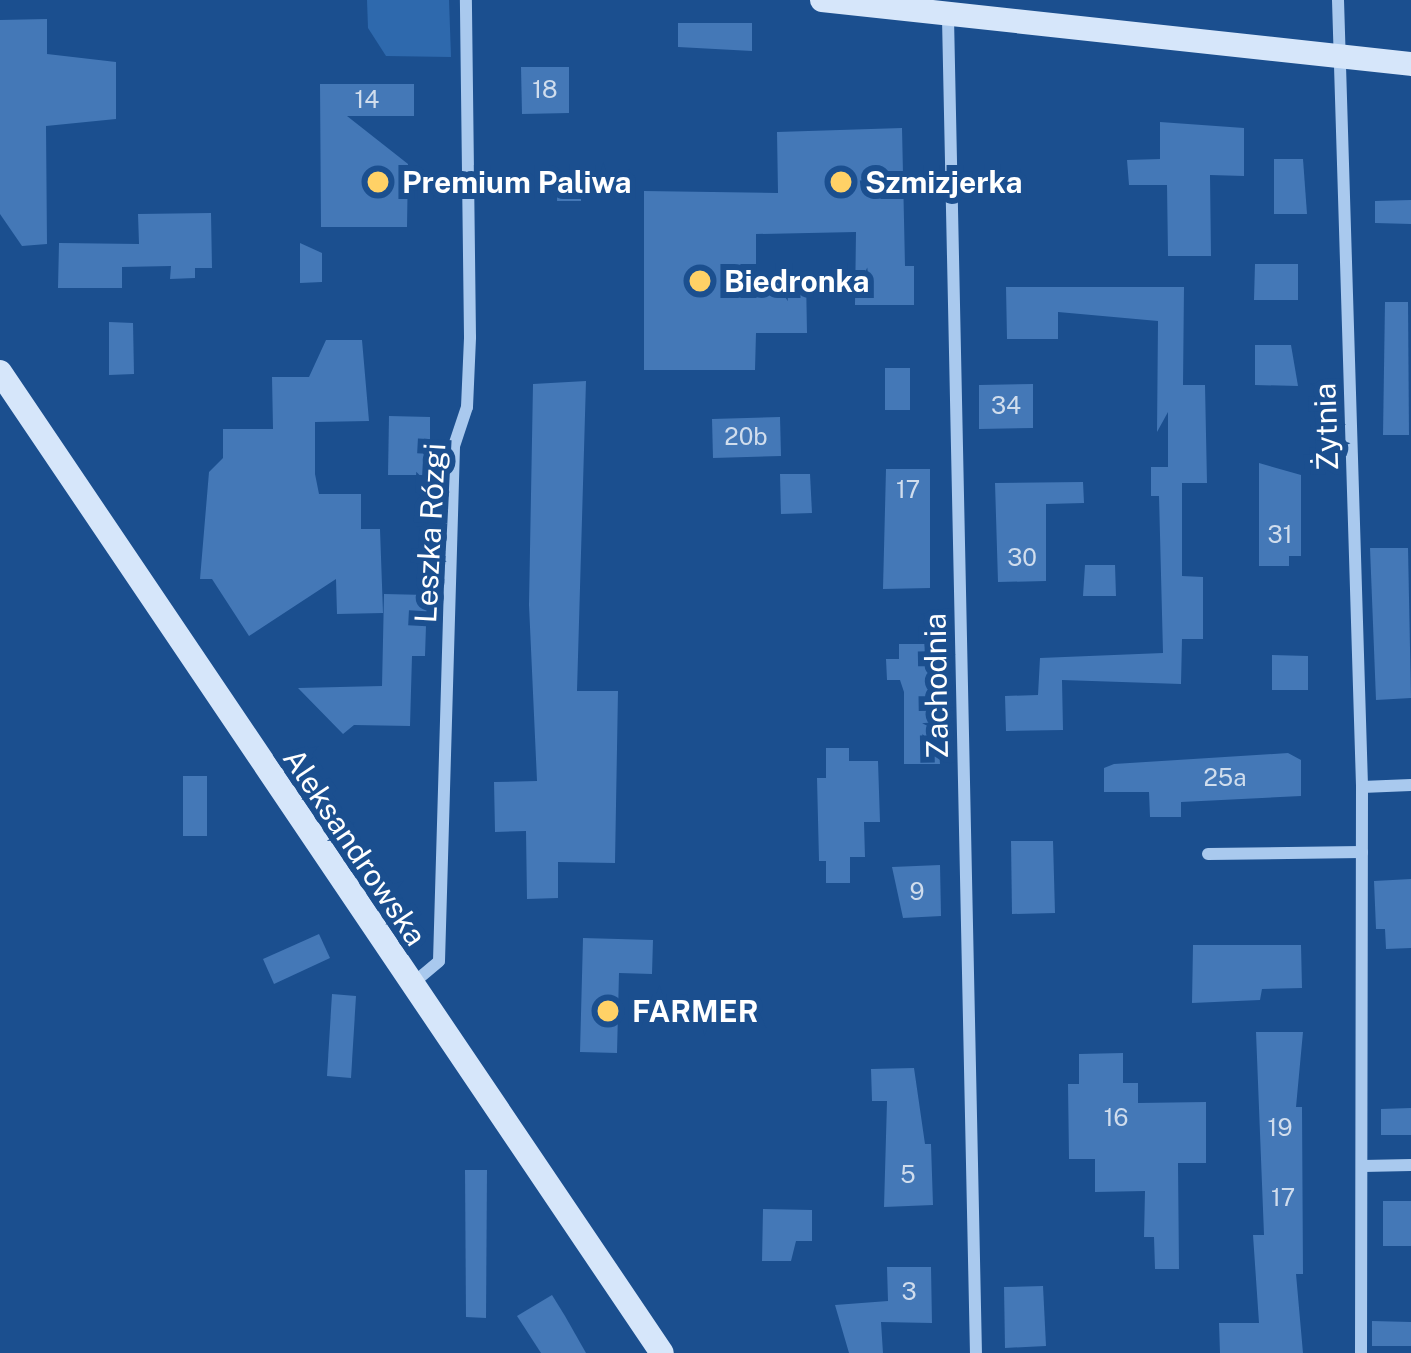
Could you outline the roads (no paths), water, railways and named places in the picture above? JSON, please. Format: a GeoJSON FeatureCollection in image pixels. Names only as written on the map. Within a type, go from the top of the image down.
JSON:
{"type":"FeatureCollection","features":[{"type":"Feature","properties":{"kind":"main road"},"geometry":{"type":"LineString","coordinates":[[822,0],[948,18],[1411,64]]}},
{"type":"Feature","properties":{"kind":"main road","name":"Aleksandrowska"},"geometry":{"type":"LineString","coordinates":[[0,372],[662,1353]]}},
{"type":"Feature","properties":{"kind":"street","name":"Leszka Rózgi"},"geometry":{"type":"LineString","coordinates":[[411,985],[439,961],[454,446],[467,407],[470,337],[466,0]]}},
{"type":"Feature","properties":{"kind":"street","name":"Żytnia"},"geometry":{"type":"LineString","coordinates":[[1338,0],[1362,787],[1361,1353]]}},
{"type":"Feature","properties":{"kind":"street","name":"Zachodnia"},"geometry":{"type":"LineString","coordinates":[[948,18],[976,1353]]}},
{"type":"Feature","properties":{"kind":"street"},"geometry":{"type":"LineString","coordinates":[[1362,787],[1411,785]]}},
{"type":"Feature","properties":{"kind":"street"},"geometry":{"type":"LineString","coordinates":[[1208,854],[1362,851]]}},
{"type":"Feature","properties":{"kind":"street"},"geometry":{"type":"LineString","coordinates":[[1363,1166],[1411,1166]]}},
{"type":"Feature","properties":{"kind":"place","name":"Premium Paliwa"},"geometry":{"type":"Point","coordinates":[378,182]}},
{"type":"Feature","properties":{"kind":"place","name":"Szmizjerka"},"geometry":{"type":"Point","coordinates":[841,182]}},
{"type":"Feature","properties":{"kind":"place","name":"Biedronka"},"geometry":{"type":"Point","coordinates":[700,281]}},
{"type":"Feature","properties":{"kind":"place","name":"FARMER"},"geometry":{"type":"Point","coordinates":[608,1011]}}]}
